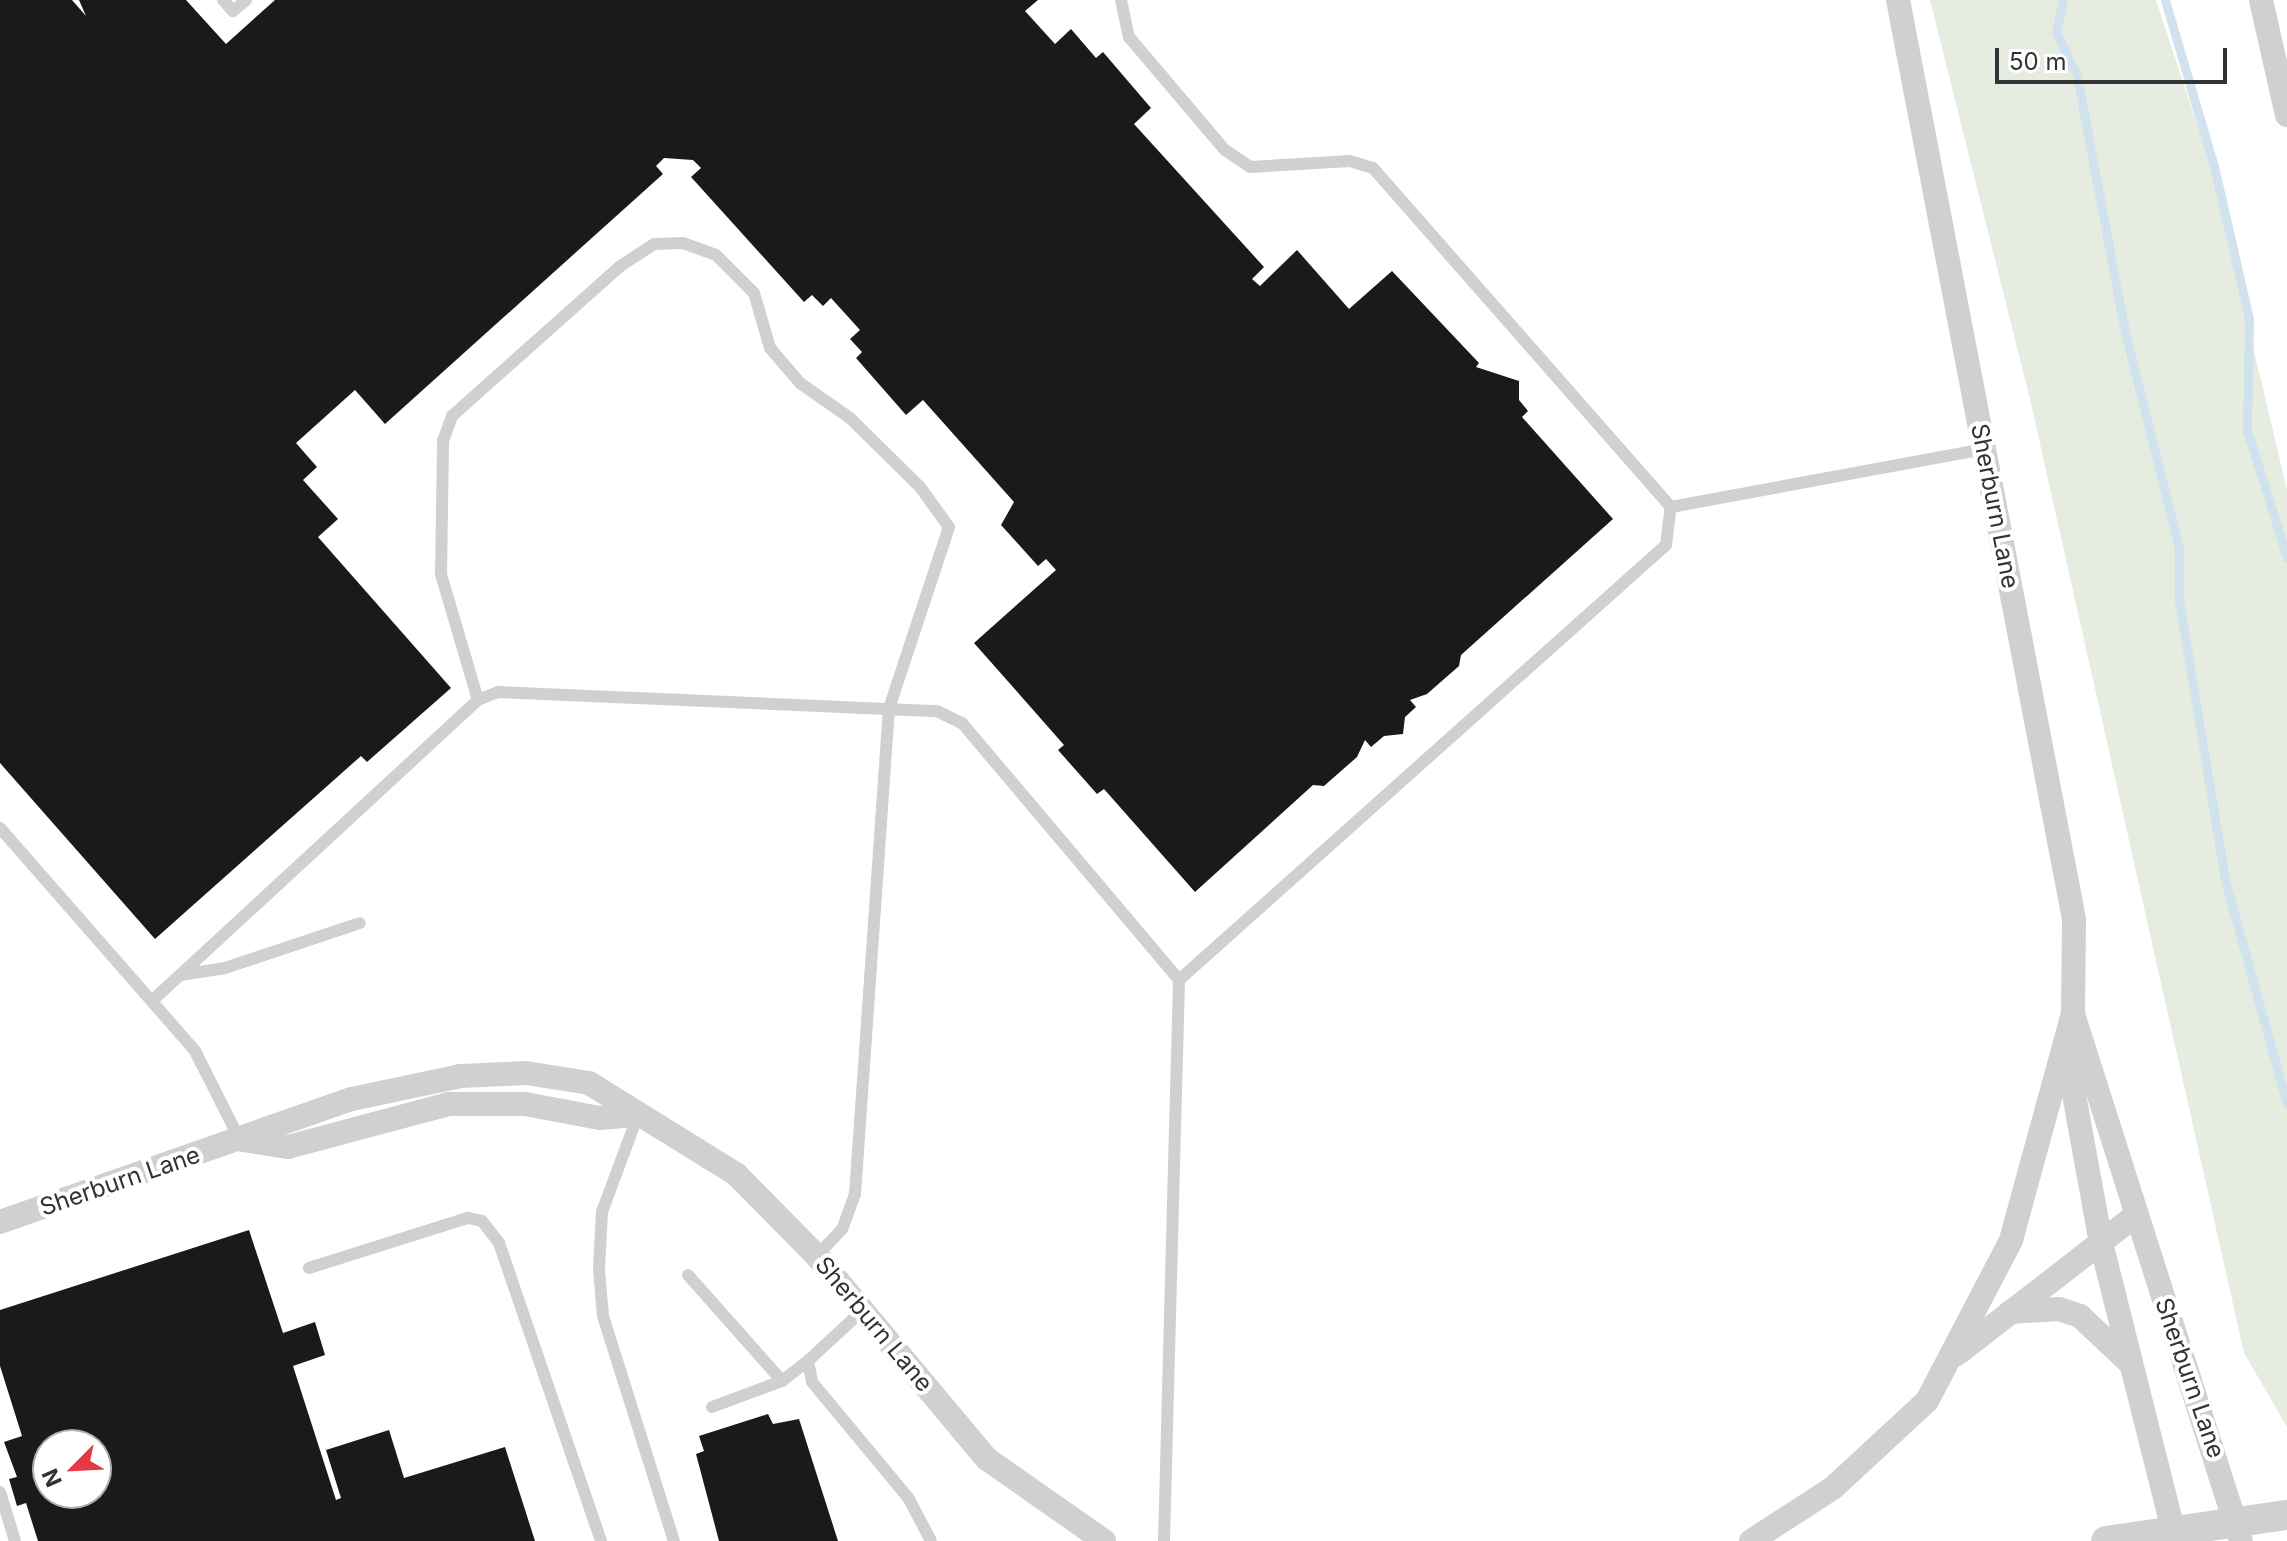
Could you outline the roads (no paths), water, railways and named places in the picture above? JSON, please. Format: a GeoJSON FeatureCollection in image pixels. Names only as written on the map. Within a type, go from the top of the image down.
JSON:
{"type":"FeatureCollection","features":[{"type":"Feature","properties":{"kind":"street","name":"Sherburn Lane"},"geometry":{"type":"LineString","coordinates":[[1751,1541],[1878,1451],[1927,1401],[1950,1360],[2026,1200],[2073,1014],[2074,919],[1898,0]]}},
{"type":"Feature","properties":{"kind":"street"},"geometry":{"type":"LineString","coordinates":[[2261,0],[2287,115]]}},
{"type":"Feature","properties":{"kind":"street","name":"Sherburn Lane"},"geometry":{"type":"LineString","coordinates":[[2073,1014],[2135,1216],[2238,1530]]}},
{"type":"Feature","properties":{"kind":"street","name":"Sherburn Lane"},"geometry":{"type":"LineString","coordinates":[[2065,1041],[2101,1243],[2123,1312],[2128,1361],[2174,1535]]}},
{"type":"Feature","properties":{"kind":"street","name":"Sherburn Lane"},"geometry":{"type":"LineString","coordinates":[[0,1222],[240,1140],[288,1147],[448,1104],[525,1104],[600,1118],[638,1115],[736,1174],[817,1256],[987,1459],[1104,1541]]}},
{"type":"Feature","properties":{"kind":"street","name":"Sherburn Lane"},"geometry":{"type":"LineString","coordinates":[[1950,1360],[2135,1216]]}},
{"type":"Feature","properties":{"kind":"street"},"geometry":{"type":"LineString","coordinates":[[2010,1312],[2059,1309],[2080,1316],[2128,1361]]}},
{"type":"Feature","properties":{"kind":"street"},"geometry":{"type":"LineString","coordinates":[[2106,1541],[2238,1530],[2287,1515]]}},
{"type":"Feature","properties":{"kind":"lane"},"geometry":{"type":"LineString","coordinates":[[223,0],[233,11],[246,0]]}},
{"type":"Feature","properties":{"kind":"lane"},"geometry":{"type":"LineString","coordinates":[[1121,0],[1129,37],[1225,150],[1250,167],[1350,161],[1373,168],[1671,507],[1666,545],[1179,980]]}},
{"type":"Feature","properties":{"kind":"lane"},"geometry":{"type":"LineString","coordinates":[[478,700],[441,574],[443,441],[452,416],[619,267],[654,244],[683,243],[716,255],[754,293],[770,348],[800,383],[850,418],[910,477],[949,527],[889,708],[855,1194],[842,1229],[817,1256]]}},
{"type":"Feature","properties":{"kind":"lane"},"geometry":{"type":"LineString","coordinates":[[1671,507],[1984,449]]}},
{"type":"Feature","properties":{"kind":"lane"},"geometry":{"type":"LineString","coordinates":[[154,999],[478,700],[498,692],[937,711],[962,723],[1179,980],[1164,1541]]}},
{"type":"Feature","properties":{"kind":"lane"},"geometry":{"type":"LineString","coordinates":[[0,828],[154,999],[195,1051],[240,1140]]}},
{"type":"Feature","properties":{"kind":"lane"},"geometry":{"type":"LineString","coordinates":[[180,975],[225,968],[360,923]]}},
{"type":"Feature","properties":{"kind":"lane"},"geometry":{"type":"LineString","coordinates":[[638,1115],[602,1212],[599,1270],[603,1316],[674,1541]]}},
{"type":"Feature","properties":{"kind":"lane"},"geometry":{"type":"LineString","coordinates":[[309,1268],[468,1218],[482,1221],[499,1243],[601,1541]]}},
{"type":"Feature","properties":{"kind":"lane"},"geometry":{"type":"LineString","coordinates":[[688,1275],[782,1381]]}},
{"type":"Feature","properties":{"kind":"lane"},"geometry":{"type":"LineString","coordinates":[[712,1407],[782,1381],[863,1310]]}},
{"type":"Feature","properties":{"kind":"lane"},"geometry":{"type":"LineString","coordinates":[[808,1361],[812,1382],[909,1499],[931,1541]]}},
{"type":"Feature","properties":{"kind":"lane"},"geometry":{"type":"LineString","coordinates":[[0,1492],[15,1541]]}},
{"type":"Feature","properties":{"kind":"waterway"},"geometry":{"type":"LineString","coordinates":[[2063,0],[2056,32],[2077,76],[2125,332],[2179,549],[2179,601],[2226,884],[2287,1104]]}},
{"type":"Feature","properties":{"kind":"waterway"},"geometry":{"type":"LineString","coordinates":[[2165,0],[2214,166],[2249,319],[2247,430],[2287,558]]}}]}
